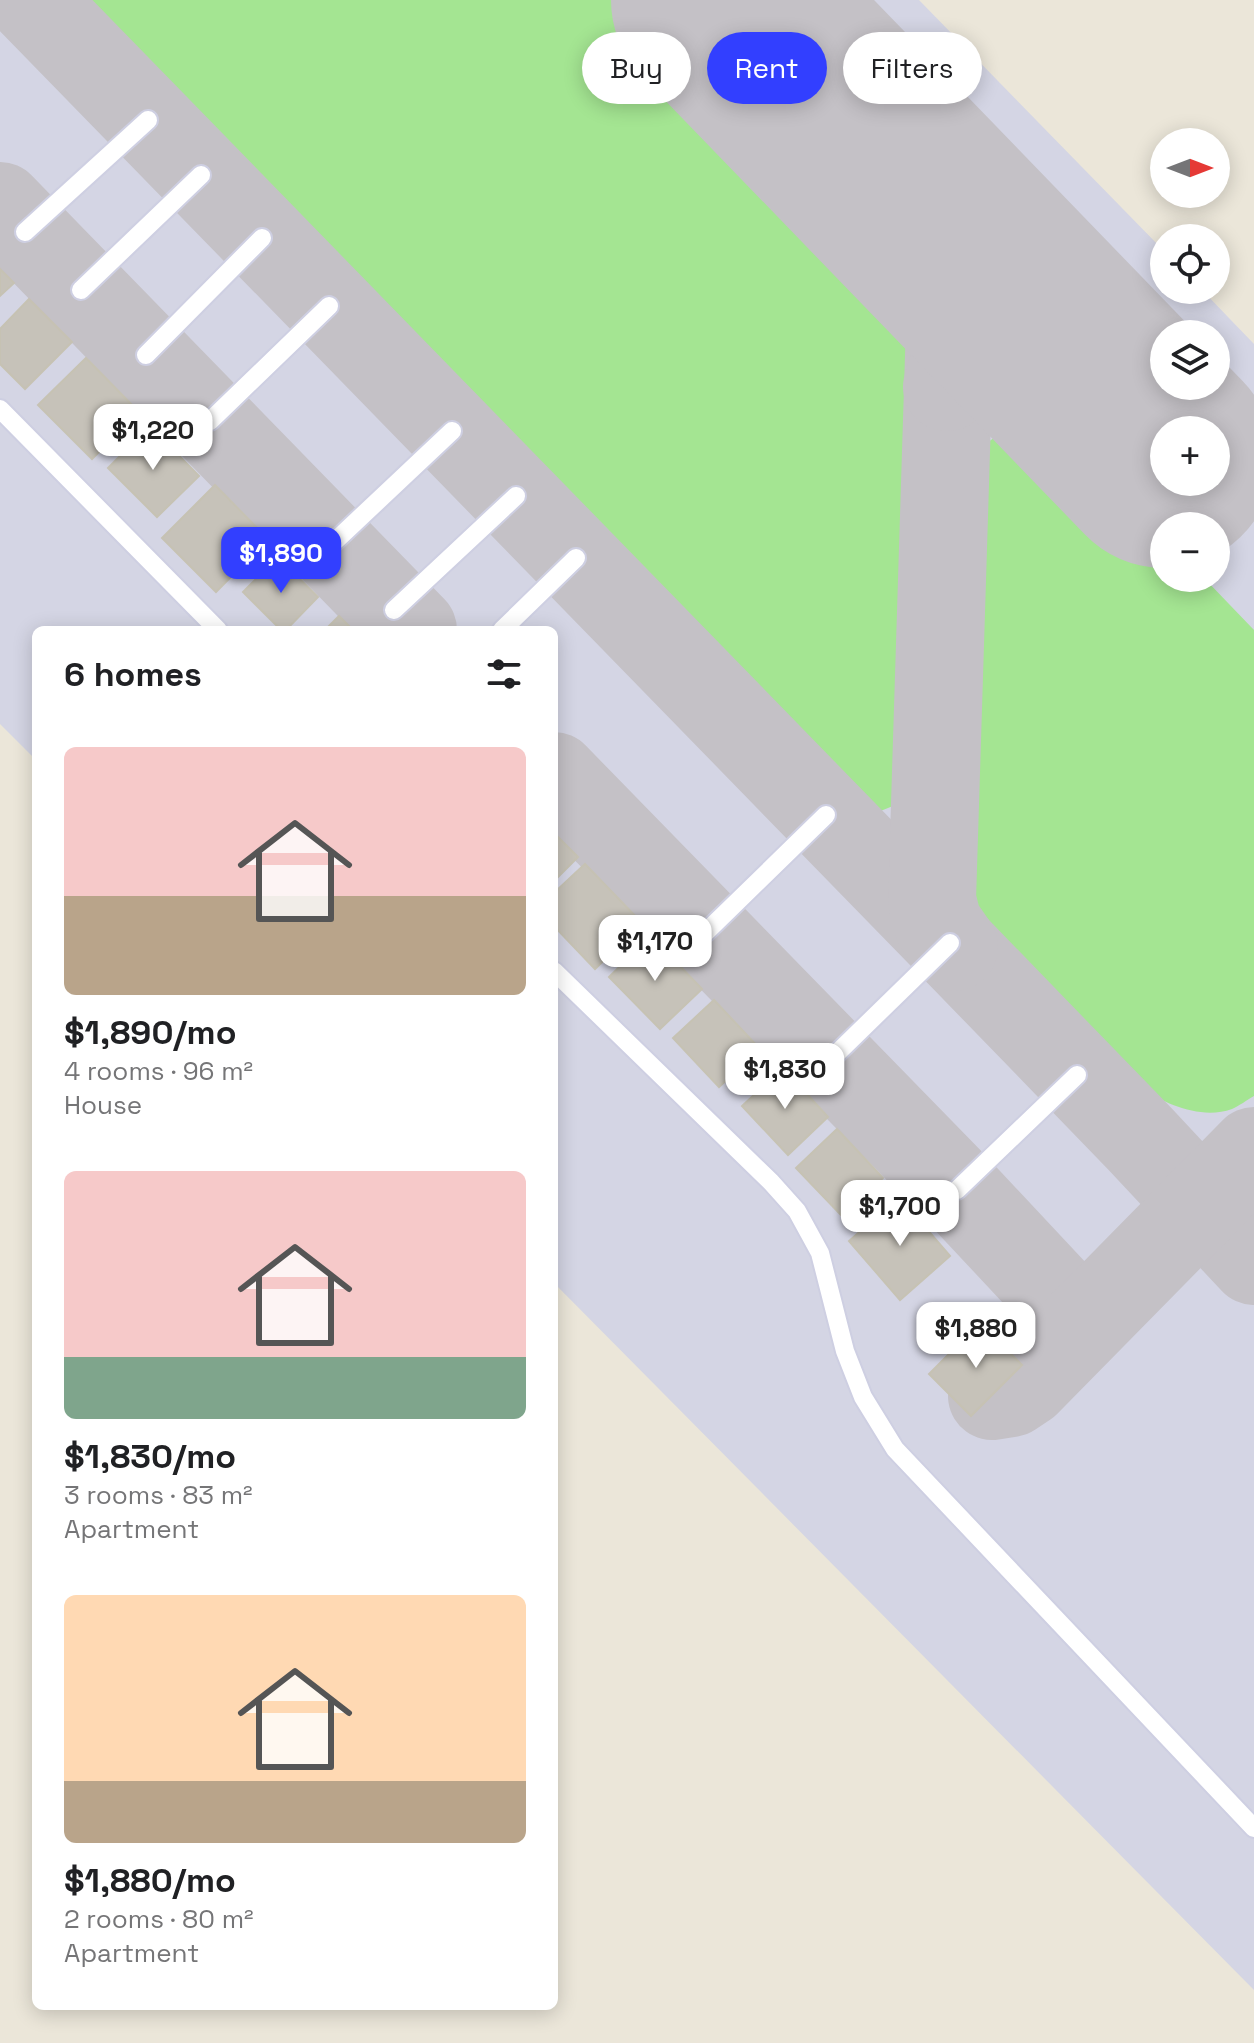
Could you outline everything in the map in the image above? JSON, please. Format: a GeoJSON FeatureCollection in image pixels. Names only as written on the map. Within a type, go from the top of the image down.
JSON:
{"type":"FeatureCollection","features":[{"type":"Feature","properties":{"kind":"lane"},"geometry":{"type":"LineString","coordinates":[[25,232],[148,120]]}},
{"type":"Feature","properties":{"kind":"lane"},"geometry":{"type":"LineString","coordinates":[[81,290],[201,175]]}},
{"type":"Feature","properties":{"kind":"lane"},"geometry":{"type":"LineString","coordinates":[[146,355],[262,238]]}},
{"type":"Feature","properties":{"kind":"lane"},"geometry":{"type":"LineString","coordinates":[[210,421],[329,306]]}},
{"type":"Feature","properties":{"kind":"lane"},"geometry":{"type":"LineString","coordinates":[[0,409],[214,626]]}},
{"type":"Feature","properties":{"kind":"lane"},"geometry":{"type":"LineString","coordinates":[[331,545],[452,431]]}},
{"type":"Feature","properties":{"kind":"lane"},"geometry":{"type":"LineString","coordinates":[[394,610],[516,496]]}},
{"type":"Feature","properties":{"kind":"lane"},"geometry":{"type":"LineString","coordinates":[[506,626],[576,558]]}},
{"type":"Feature","properties":{"kind":"lane"},"geometry":{"type":"LineString","coordinates":[[705,933],[826,815]]}},
{"type":"Feature","properties":{"kind":"lane"},"geometry":{"type":"LineString","coordinates":[[830,1060],[950,943]]}},
{"type":"Feature","properties":{"kind":"lane"},"geometry":{"type":"LineString","coordinates":[[558,975],[797,1211],[820,1253],[845,1351],[863,1397],[895,1449],[1254,1828]]}},
{"type":"Feature","properties":{"kind":"lane"},"geometry":{"type":"LineString","coordinates":[[957,1190],[1077,1075]]}},
{"type":"Feature","properties":{"kind":"shaded area"},"geometry":{"type":"Polygon","coordinates":[[[0,0],[919,0],[950,32],[843,32],[843,104],[982,104],[982,65],[1150,237],[1150,304],[1215,304],[1254,344],[1254,1990],[558,1287],[558,626],[32,626],[32,756],[0,724],[0,0]]]}},
{"type":"Feature","properties":{"kind":"green space"},"geometry":{"type":"Polygon","coordinates":[[[79,0],[642,0],[673,32],[582,32],[582,104],[691,104],[691,51],[707,67],[707,104],[742,104],[887,254],[916,296],[922,322],[909,791],[903,802],[878,812],[833,775],[79,0]]]}},
{"type":"Feature","properties":{"kind":"green space"},"geometry":{"type":"Polygon","coordinates":[[[1036,423],[1057,427],[1150,523],[1150,592],[1217,592],[1254,630],[1254,1096],[1232,1109],[1208,1113],[1185,1109],[1141,1089],[991,937],[971,911],[961,887],[956,864],[970,481],[984,447],[1010,429],[1036,423]]]}},
{"type":"Feature","properties":{"kind":"building"},"geometry":{"type":"Polygon","coordinates":[[[0,269],[14,283],[0,296],[0,269]]]}},
{"type":"Feature","properties":{"kind":"building"},"geometry":{"type":"Polygon","coordinates":[[[29,299],[72,342],[25,389],[0,364],[0,329],[29,299]]]}},
{"type":"Feature","properties":{"kind":"building"},"geometry":{"type":"Polygon","coordinates":[[[86,358],[139,412],[92,459],[38,405],[86,358]]]}},
{"type":"Feature","properties":{"kind":"building"},"geometry":{"type":"Polygon","coordinates":[[[150,426],[199,476],[157,517],[108,468],[150,426]]]}},
{"type":"Feature","properties":{"kind":"building"},"geometry":{"type":"Polygon","coordinates":[[[215,485],[268,539],[216,592],[162,538],[215,485]]]}},
{"type":"Feature","properties":{"kind":"building"},"geometry":{"type":"Polygon","coordinates":[[[278,557],[318,597],[290,626],[277,626],[243,592],[278,557]]]}},
{"type":"Feature","properties":{"kind":"building"},"geometry":{"type":"Polygon","coordinates":[[[339,616],[349,626],[329,626],[339,616]]]}},
{"type":"Feature","properties":{"kind":"building"},"geometry":{"type":"Polygon","coordinates":[[[558,837],[578,857],[558,877],[558,837]]]}},
{"type":"Feature","properties":{"kind":"building"},"geometry":{"type":"Polygon","coordinates":[[[585,864],[642,923],[595,969],[558,930],[558,889],[585,864]]]}},
{"type":"Feature","properties":{"kind":"building"},"geometry":{"type":"Polygon","coordinates":[[[651,936],[702,989],[660,1029],[609,977],[651,936]]]}},
{"type":"Feature","properties":{"kind":"building"},"geometry":{"type":"Polygon","coordinates":[[[714,1000],[760,1049],[719,1087],[673,1038],[714,1000]]]}},
{"type":"Feature","properties":{"kind":"building"},"geometry":{"type":"Polygon","coordinates":[[[783,1068],[828,1117],[788,1155],[742,1106],[783,1068]]]}},
{"type":"Feature","properties":{"kind":"building"},"geometry":{"type":"Polygon","coordinates":[[[837,1129],[883,1178],[842,1216],[796,1168],[837,1129]]]}},
{"type":"Feature","properties":{"kind":"building"},"geometry":{"type":"Polygon","coordinates":[[[899,1197],[950,1256],[900,1300],[849,1241],[899,1197]]]}},
{"type":"Feature","properties":{"kind":"building"},"geometry":{"type":"Polygon","coordinates":[[[980,1323],[1022,1365],[971,1416],[929,1374],[980,1323]]]}},
{"type":"Feature","properties":{"kind":"taxiway"},"geometry":{"type":"LineString","coordinates":[[31,0],[950,943],[1254,1261]]}},
{"type":"Feature","properties":{"kind":"taxiway"},"geometry":{"type":"LineString","coordinates":[[889,173],[931,244],[944,283],[950,324],[932,900],[938,924],[954,947]]}},
{"type":"Feature","properties":{"kind":"taxiway"},"geometry":{"type":"LineString","coordinates":[[0,206],[409,626]]}},
{"type":"Feature","properties":{"kind":"taxiway"},"geometry":{"type":"LineString","coordinates":[[947,387],[951,372],[967,348],[978,339],[1005,331],[1035,338],[1071,362]]}},
{"type":"Feature","properties":{"kind":"taxiway"},"geometry":{"type":"LineString","coordinates":[[558,780],[951,1183],[1083,1324]]}},
{"type":"Feature","properties":{"kind":"taxiway"},"geometry":{"type":"LineString","coordinates":[[992,1396],[1011,1393],[1026,1383],[1254,1151]]}},
{"type":"Feature","properties":{"kind":"runway"},"geometry":{"type":"LineString","coordinates":[[721,0],[1150,444]]}}]}
